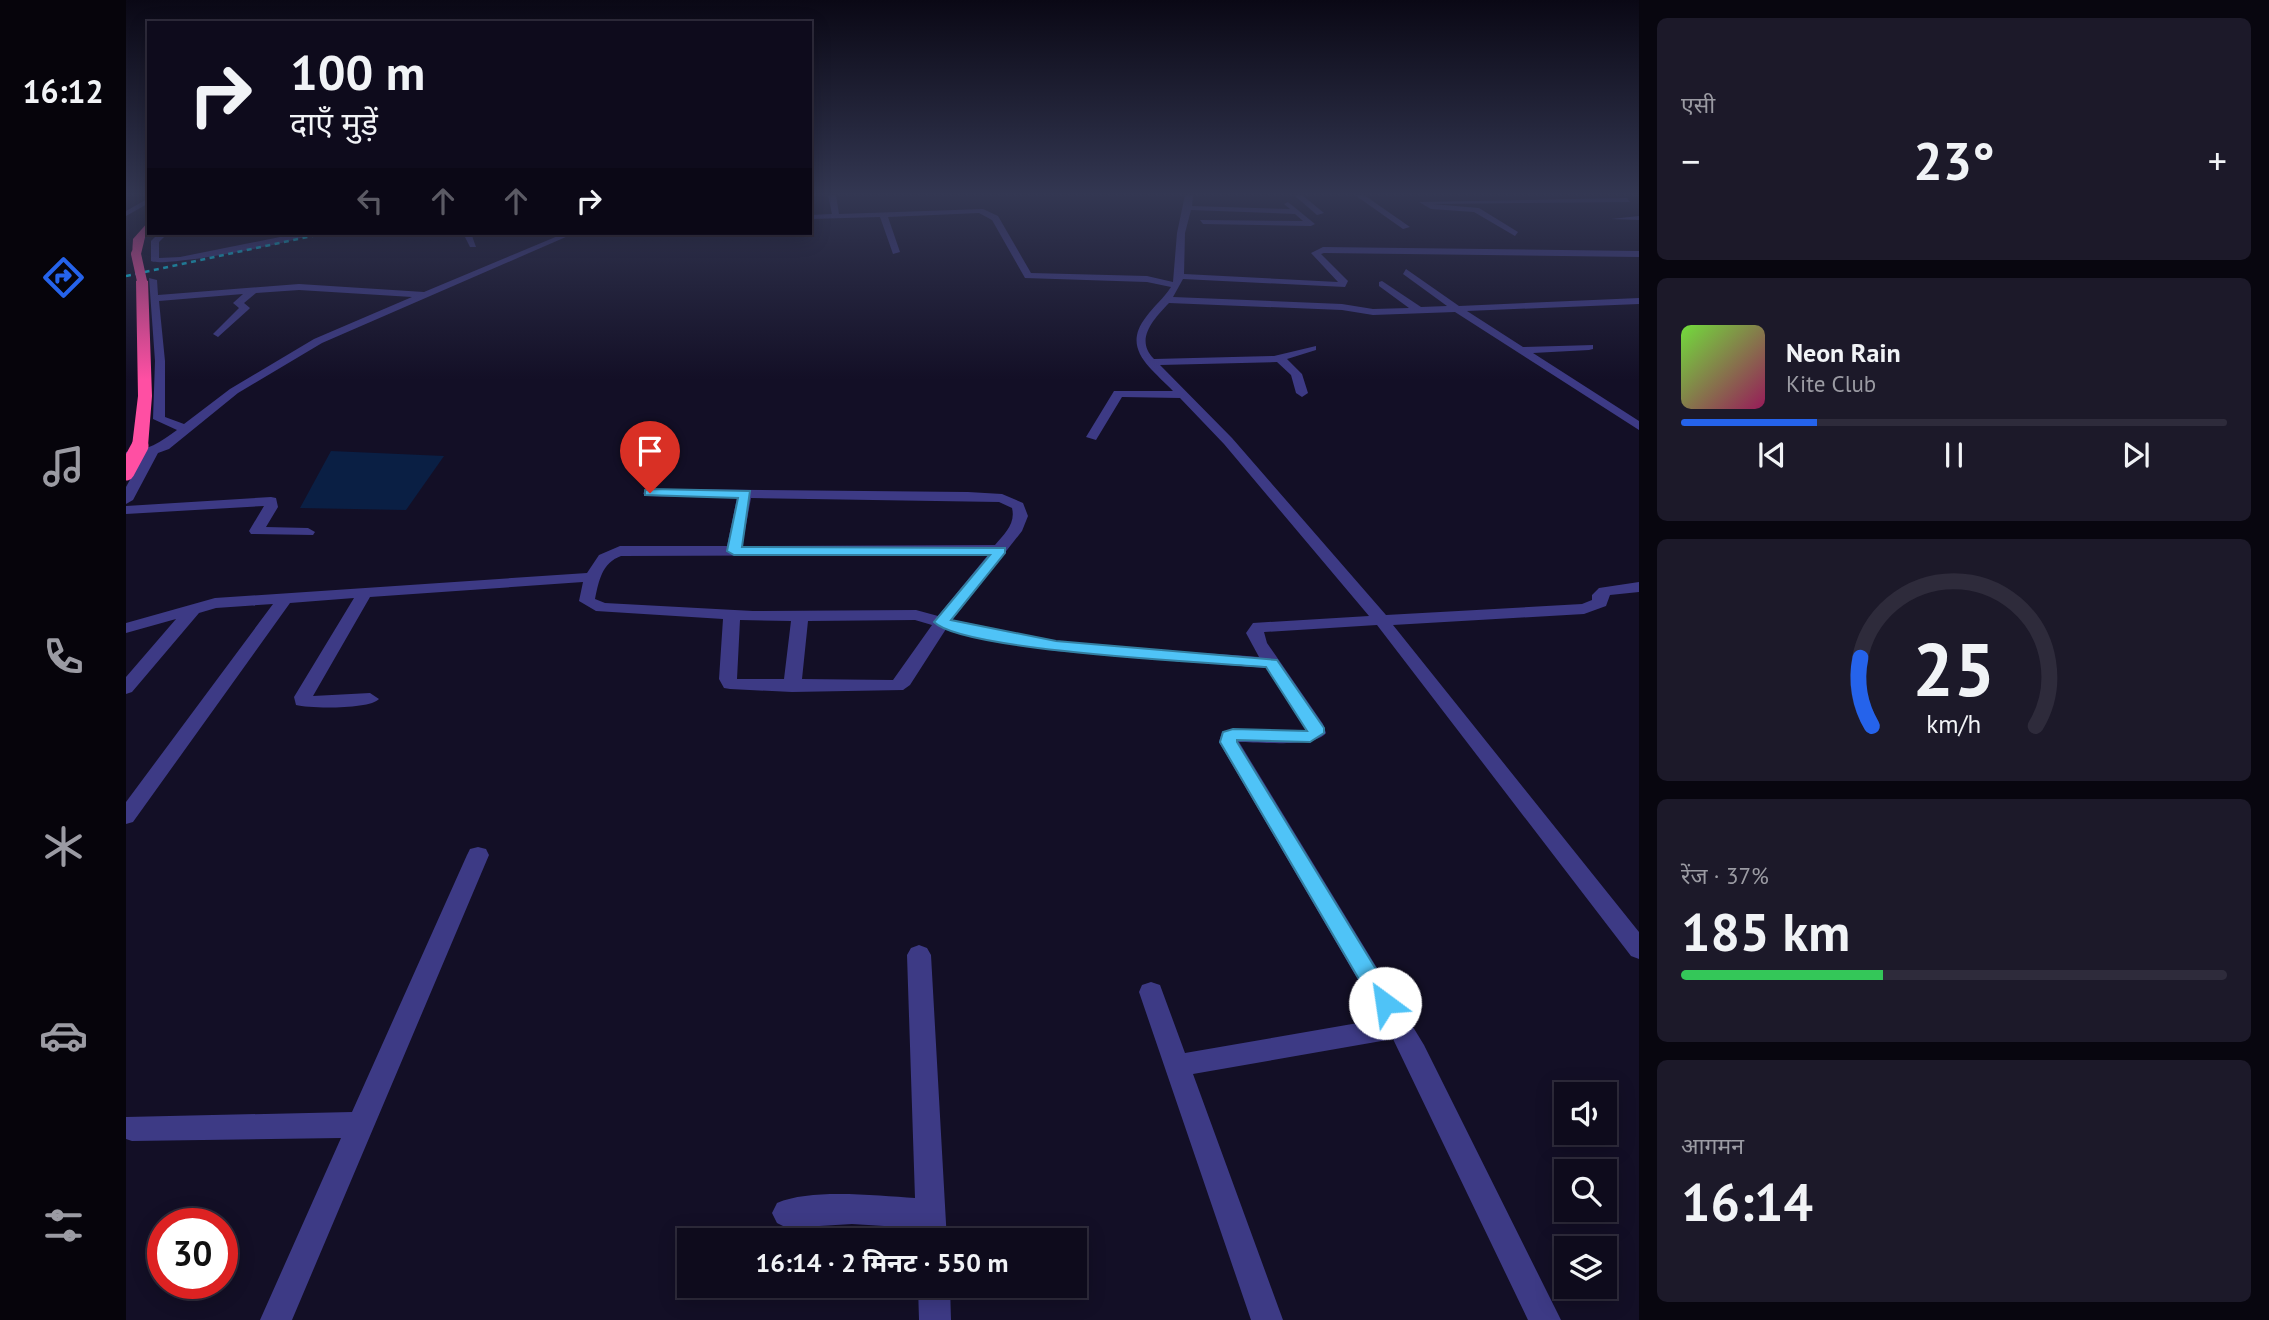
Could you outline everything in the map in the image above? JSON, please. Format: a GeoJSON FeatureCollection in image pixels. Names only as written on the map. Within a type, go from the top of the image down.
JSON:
{"type":"FeatureCollection","features":[{"type":"Feature","properties":{"kind":"highway"},"geometry":{"type":"LineString","coordinates":[[126,472],[146,449],[147,280],[137,257]]}},
{"type":"Feature","properties":{"kind":"street"},"geometry":{"type":"LineString","coordinates":[[155,257],[155,261],[196,257]]}},
{"type":"Feature","properties":{"kind":"street"},"geometry":{"type":"LineString","coordinates":[[126,456],[186,429],[234,391],[318,341],[517,257]]}},
{"type":"Feature","properties":{"kind":"street"},"geometry":{"type":"LineString","coordinates":[[1017,257],[1028,276],[1342,285],[1343,281],[1319,257]]}},
{"type":"Feature","properties":{"kind":"street"},"geometry":{"type":"LineString","coordinates":[[1179,257],[1178,281],[1166,300],[1147,320],[1141,335],[1139,345],[1149,362],[1186,395],[1381,620],[1639,949]]}},
{"type":"Feature","properties":{"kind":"street"},"geometry":{"type":"LineString","coordinates":[[1615,257],[1639,267]]}},
{"type":"Feature","properties":{"kind":"street"},"geometry":{"type":"LineString","coordinates":[[1406,272],[1455,308],[1639,426]]}},
{"type":"Feature","properties":{"kind":"street"},"geometry":{"type":"LineString","coordinates":[[147,280],[154,298],[160,361],[159,419],[186,429]]}},
{"type":"Feature","properties":{"kind":"street"},"geometry":{"type":"LineString","coordinates":[[1382,284],[1419,310]]}},
{"type":"Feature","properties":{"kind":"street"},"geometry":{"type":"LineString","coordinates":[[154,298],[255,289],[327,287],[426,296]]}},
{"type":"Feature","properties":{"kind":"street"},"geometry":{"type":"LineString","coordinates":[[218,334],[245,308],[238,303],[255,289]]}},
{"type":"Feature","properties":{"kind":"street"},"geometry":{"type":"LineString","coordinates":[[1166,300],[1342,307],[1373,312],[1639,301]]}},
{"type":"Feature","properties":{"kind":"street"},"geometry":{"type":"LineString","coordinates":[[1521,350],[1589,347]]}},
{"type":"Feature","properties":{"kind":"street"},"geometry":{"type":"LineString","coordinates":[[1149,362],[1280,358],[1312,348]]}},
{"type":"Feature","properties":{"kind":"street"},"geometry":{"type":"LineString","coordinates":[[1280,358],[1296,374],[1302,393]]}},
{"type":"Feature","properties":{"kind":"street"},"geometry":{"type":"LineString","coordinates":[[1092,437],[1118,393],[1186,395]]}},
{"type":"Feature","properties":{"kind":"street"},"geometry":{"type":"LineString","coordinates":[[126,500],[146,449]]}},
{"type":"Feature","properties":{"kind":"street"},"geometry":{"type":"LineString","coordinates":[[650,493],[1002,498],[1016,503],[1021,516],[1017,528],[942,622],[904,681],[897,686],[792,687],[730,684],[727,679],[732,615]]}},
{"type":"Feature","properties":{"kind":"street"},"geometry":{"type":"LineString","coordinates":[[734,551],[745,494]]}},
{"type":"Feature","properties":{"kind":"street"},"geometry":{"type":"LineString","coordinates":[[126,510],[271,501],[271,507],[256,531],[308,532]]}},
{"type":"Feature","properties":{"kind":"street"},"geometry":{"type":"LineString","coordinates":[[1000,551],[620,551],[604,557],[591,577],[587,601],[592,605],[732,615],[916,615],[969,631],[1056,646],[1272,663]]}},
{"type":"Feature","properties":{"kind":"street"},"geometry":{"type":"LineString","coordinates":[[126,628],[215,603],[591,577]]}},
{"type":"Feature","properties":{"kind":"street"},"geometry":{"type":"LineString","coordinates":[[1545,1320],[1523,1280],[1436,1093],[1229,742],[1229,736],[1310,736],[1316,733],[1316,728],[1254,633],[1259,627],[1584,609],[1600,603],[1601,595],[1605,592],[1639,587]]}},
{"type":"Feature","properties":{"kind":"street"},"geometry":{"type":"LineString","coordinates":[[366,591],[303,701],[370,699]]}},
{"type":"Feature","properties":{"kind":"street"},"geometry":{"type":"LineString","coordinates":[[126,817],[287,596]]}},
{"type":"Feature","properties":{"kind":"street"},"geometry":{"type":"LineString","coordinates":[[126,688],[195,608]]}},
{"type":"Feature","properties":{"kind":"street"},"geometry":{"type":"LineString","coordinates":[[792,687],[800,615]]}},
{"type":"Feature","properties":{"kind":"street"},"geometry":{"type":"LineString","coordinates":[[276,1320],[478,855]]}},
{"type":"Feature","properties":{"kind":"street"},"geometry":{"type":"LineString","coordinates":[[787,1213],[852,1209],[931,1227],[919,955]]}},
{"type":"Feature","properties":{"kind":"street"},"geometry":{"type":"LineString","coordinates":[[1151,992],[1175,1066],[1268,1320]]}},
{"type":"Feature","properties":{"kind":"street"},"geometry":{"type":"LineString","coordinates":[[1175,1066],[1399,1027]]}},
{"type":"Feature","properties":{"kind":"street"},"geometry":{"type":"LineString","coordinates":[[132,1128],[360,1125]]}},
{"type":"Feature","properties":{"kind":"street"},"geometry":{"type":"LineString","coordinates":[[934,1298],[935,1320]]}},
{"type":"Feature","properties":{"kind":"water"},"geometry":{"type":"Polygon","coordinates":[[[331,451],[444,456],[406,510],[300,508],[331,451]]]}},
{"type":"Feature","properties":{"kind":"railway"},"geometry":{"type":"LineString","coordinates":[[126,276],[216,257]]}},
{"type":"Feature","properties":{"kind":"route"},"geometry":{"type":"LineString","coordinates":[[650,493],[745,494],[734,551],[1000,551],[942,622],[969,631],[1056,646],[1272,663],[1316,728],[1316,733],[1310,736],[1233,734],[1229,736],[1229,742],[1385,1003]]}}]}
